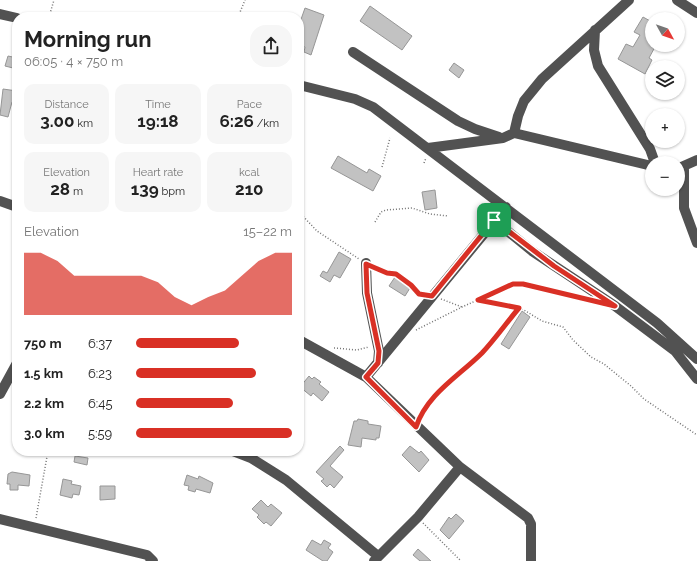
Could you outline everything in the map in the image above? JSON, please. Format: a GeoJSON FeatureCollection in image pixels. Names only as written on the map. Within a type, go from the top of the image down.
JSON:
{"type":"FeatureCollection","features":[{"type":"Feature","properties":{"kind":"street"},"geometry":{"type":"LineString","coordinates":[[514,133],[518,116],[524,101],[542,79],[629,0]]}},
{"type":"Feature","properties":{"kind":"street"},"geometry":{"type":"LineString","coordinates":[[676,0],[697,13]]}},
{"type":"Feature","properties":{"kind":"street"},"geometry":{"type":"LineString","coordinates":[[0,14],[12,17]]}},
{"type":"Feature","properties":{"kind":"street"},"geometry":{"type":"LineString","coordinates":[[595,30],[594,50],[598,66],[650,149],[652,156]]}},
{"type":"Feature","properties":{"kind":"street"},"geometry":{"type":"LineString","coordinates":[[353,52],[458,121],[475,129],[503,138]]}},
{"type":"Feature","properties":{"kind":"street"},"geometry":{"type":"LineString","coordinates":[[304,86],[364,102],[374,107],[657,323],[697,359]]}},
{"type":"Feature","properties":{"kind":"street"},"geometry":{"type":"LineString","coordinates":[[428,148],[503,138],[514,133],[645,164]]}},
{"type":"Feature","properties":{"kind":"street"},"geometry":{"type":"LineString","coordinates":[[685,166],[697,160]]}},
{"type":"Feature","properties":{"kind":"street"},"geometry":{"type":"LineString","coordinates":[[683,196],[684,208],[697,243]]}},
{"type":"Feature","properties":{"kind":"street"},"geometry":{"type":"LineString","coordinates":[[366,377],[506,207]]}},
{"type":"Feature","properties":{"kind":"street"},"geometry":{"type":"LineString","coordinates":[[494,220],[543,259],[615,306],[675,351],[697,379]]}},
{"type":"Feature","properties":{"kind":"street"},"geometry":{"type":"LineString","coordinates":[[366,264],[367,293],[378,346],[378,363]]}},
{"type":"Feature","properties":{"kind":"street"},"geometry":{"type":"LineString","coordinates":[[304,343],[366,377],[416,427],[460,467],[528,518],[531,524],[531,561]]}},
{"type":"Feature","properties":{"kind":"street"},"geometry":{"type":"LineString","coordinates":[[0,394],[12,371]]}},
{"type":"Feature","properties":{"kind":"street"},"geometry":{"type":"LineString","coordinates":[[246,456],[286,480],[376,558],[418,518],[460,467]]}},
{"type":"Feature","properties":{"kind":"street"},"geometry":{"type":"LineString","coordinates":[[0,519],[147,555],[153,561]]}},
{"type":"Feature","properties":{"kind":"path"},"geometry":{"type":"LineString","coordinates":[[50,12],[54,0]]}},
{"type":"Feature","properties":{"kind":"path"},"geometry":{"type":"LineString","coordinates":[[240,12],[245,0]]}},
{"type":"Feature","properties":{"kind":"path"},"geometry":{"type":"LineString","coordinates":[[382,167],[390,138]]}},
{"type":"Feature","properties":{"kind":"path"},"geometry":{"type":"LineString","coordinates":[[374,222],[381,212],[386,210],[412,208],[430,214],[448,216]]}},
{"type":"Feature","properties":{"kind":"path"},"geometry":{"type":"LineString","coordinates":[[304,217],[317,231],[366,264],[387,273],[396,274],[411,285],[419,294],[432,296],[462,307]]}},
{"type":"Feature","properties":{"kind":"path"},"geometry":{"type":"LineString","coordinates":[[413,332],[462,307],[513,284],[523,284],[592,300]]}},
{"type":"Feature","properties":{"kind":"path"},"geometry":{"type":"LineString","coordinates":[[478,300],[519,308],[542,321],[563,327],[573,340],[591,357],[604,364],[631,386],[644,399],[697,435]]}},
{"type":"Feature","properties":{"kind":"path"},"geometry":{"type":"LineString","coordinates":[[416,427],[419,417],[440,389],[466,369],[484,351],[519,308]]}},
{"type":"Feature","properties":{"kind":"path"},"geometry":{"type":"LineString","coordinates":[[331,348],[357,350],[378,346]]}},
{"type":"Feature","properties":{"kind":"path"},"geometry":{"type":"LineString","coordinates":[[34,528],[47,456]]}},
{"type":"Feature","properties":{"kind":"path"},"geometry":{"type":"LineString","coordinates":[[418,518],[461,561]]}},
{"type":"Feature","properties":{"kind":"building"},"geometry":{"type":"Polygon","coordinates":[[[370,6],[412,36],[402,50],[360,21],[370,6]]]}},
{"type":"Feature","properties":{"kind":"building"},"geometry":{"type":"Polygon","coordinates":[[[305,8],[324,15],[311,55],[304,52],[304,12],[305,8]]]}},
{"type":"Feature","properties":{"kind":"building"},"geometry":{"type":"Polygon","coordinates":[[[643,17],[645,18],[645,52],[652,52],[649,58],[652,60],[645,60],[645,74],[618,59],[626,44],[633,47],[640,35],[634,32],[643,17]]]}},
{"type":"Feature","properties":{"kind":"building"},"geometry":{"type":"Polygon","coordinates":[[[8,56],[12,57],[12,68],[5,66],[8,56]]]}},
{"type":"Feature","properties":{"kind":"building"},"geometry":{"type":"Polygon","coordinates":[[[454,63],[464,70],[459,78],[449,70],[454,63]]]}},
{"type":"Feature","properties":{"kind":"building"},"geometry":{"type":"Polygon","coordinates":[[[3,89],[12,90],[12,102],[8,117],[0,115],[3,89]]]}},
{"type":"Feature","properties":{"kind":"building"},"geometry":{"type":"Polygon","coordinates":[[[338,156],[367,173],[369,169],[381,176],[373,191],[331,168],[338,156]]]}},
{"type":"Feature","properties":{"kind":"building"},"geometry":{"type":"Polygon","coordinates":[[[435,190],[437,208],[425,210],[422,192],[435,190]]]}},
{"type":"Feature","properties":{"kind":"building"},"geometry":{"type":"Polygon","coordinates":[[[339,252],[351,259],[340,278],[334,275],[330,282],[320,276],[323,271],[327,273],[339,252]]]}},
{"type":"Feature","properties":{"kind":"building"},"geometry":{"type":"Polygon","coordinates":[[[395,277],[410,288],[405,296],[389,286],[395,277]]]}},
{"type":"Feature","properties":{"kind":"building"},"geometry":{"type":"Polygon","coordinates":[[[522,311],[530,317],[509,349],[501,344],[522,311]]]}},
{"type":"Feature","properties":{"kind":"building"},"geometry":{"type":"Polygon","coordinates":[[[309,376],[312,379],[314,377],[321,382],[319,384],[329,392],[322,401],[313,393],[311,396],[304,390],[304,382],[309,376]]]}},
{"type":"Feature","properties":{"kind":"building"},"geometry":{"type":"Polygon","coordinates":[[[358,419],[368,421],[368,424],[381,426],[379,438],[376,438],[376,440],[362,438],[361,447],[348,445],[354,421],[357,421],[358,419]]]}},
{"type":"Feature","properties":{"kind":"building"},"geometry":{"type":"Polygon","coordinates":[[[340,446],[344,450],[330,466],[343,477],[334,488],[330,484],[327,487],[321,481],[324,479],[316,472],[340,446]]]}},
{"type":"Feature","properties":{"kind":"building"},"geometry":{"type":"Polygon","coordinates":[[[410,446],[419,453],[421,451],[429,460],[419,472],[402,455],[410,446]]]}},
{"type":"Feature","properties":{"kind":"building"},"geometry":{"type":"Polygon","coordinates":[[[75,456],[88,458],[87,465],[74,462],[75,456]]]}},
{"type":"Feature","properties":{"kind":"building"},"geometry":{"type":"Polygon","coordinates":[[[12,472],[30,475],[29,486],[18,485],[18,490],[10,490],[10,484],[7,484],[8,474],[12,472]]]}},
{"type":"Feature","properties":{"kind":"building"},"geometry":{"type":"Polygon","coordinates":[[[187,475],[198,479],[199,476],[213,483],[210,493],[196,489],[195,492],[188,490],[189,486],[184,485],[187,475]]]}},
{"type":"Feature","properties":{"kind":"building"},"geometry":{"type":"Polygon","coordinates":[[[63,479],[72,481],[71,484],[81,486],[79,495],[73,494],[72,498],[60,495],[63,479]]]}},
{"type":"Feature","properties":{"kind":"building"},"geometry":{"type":"Polygon","coordinates":[[[100,486],[115,486],[115,499],[100,500],[100,486]]]}},
{"type":"Feature","properties":{"kind":"building"},"geometry":{"type":"Polygon","coordinates":[[[261,500],[268,507],[271,504],[282,513],[271,526],[266,522],[264,524],[257,517],[259,515],[252,509],[261,500]]]}},
{"type":"Feature","properties":{"kind":"building"},"geometry":{"type":"Polygon","coordinates":[[[456,514],[464,521],[449,539],[440,530],[449,517],[451,519],[456,514]]]}},
{"type":"Feature","properties":{"kind":"building"},"geometry":{"type":"Polygon","coordinates":[[[312,540],[321,545],[324,540],[331,544],[328,548],[333,552],[327,561],[323,561],[306,550],[312,540]]]}},
{"type":"Feature","properties":{"kind":"building"},"geometry":{"type":"Polygon","coordinates":[[[418,549],[431,561],[420,561],[413,555],[418,549]]]}},
{"type":"Feature","properties":{"kind":"route"},"geometry":{"type":"LineString","coordinates":[[494,220],[532,251],[615,306],[523,284],[513,284],[478,300],[519,308],[484,351],[466,369],[440,389],[419,417],[416,427],[366,377],[378,363],[379,351],[367,293],[366,264],[387,273],[396,274],[411,285],[419,294],[432,296],[494,220]]}}]}
